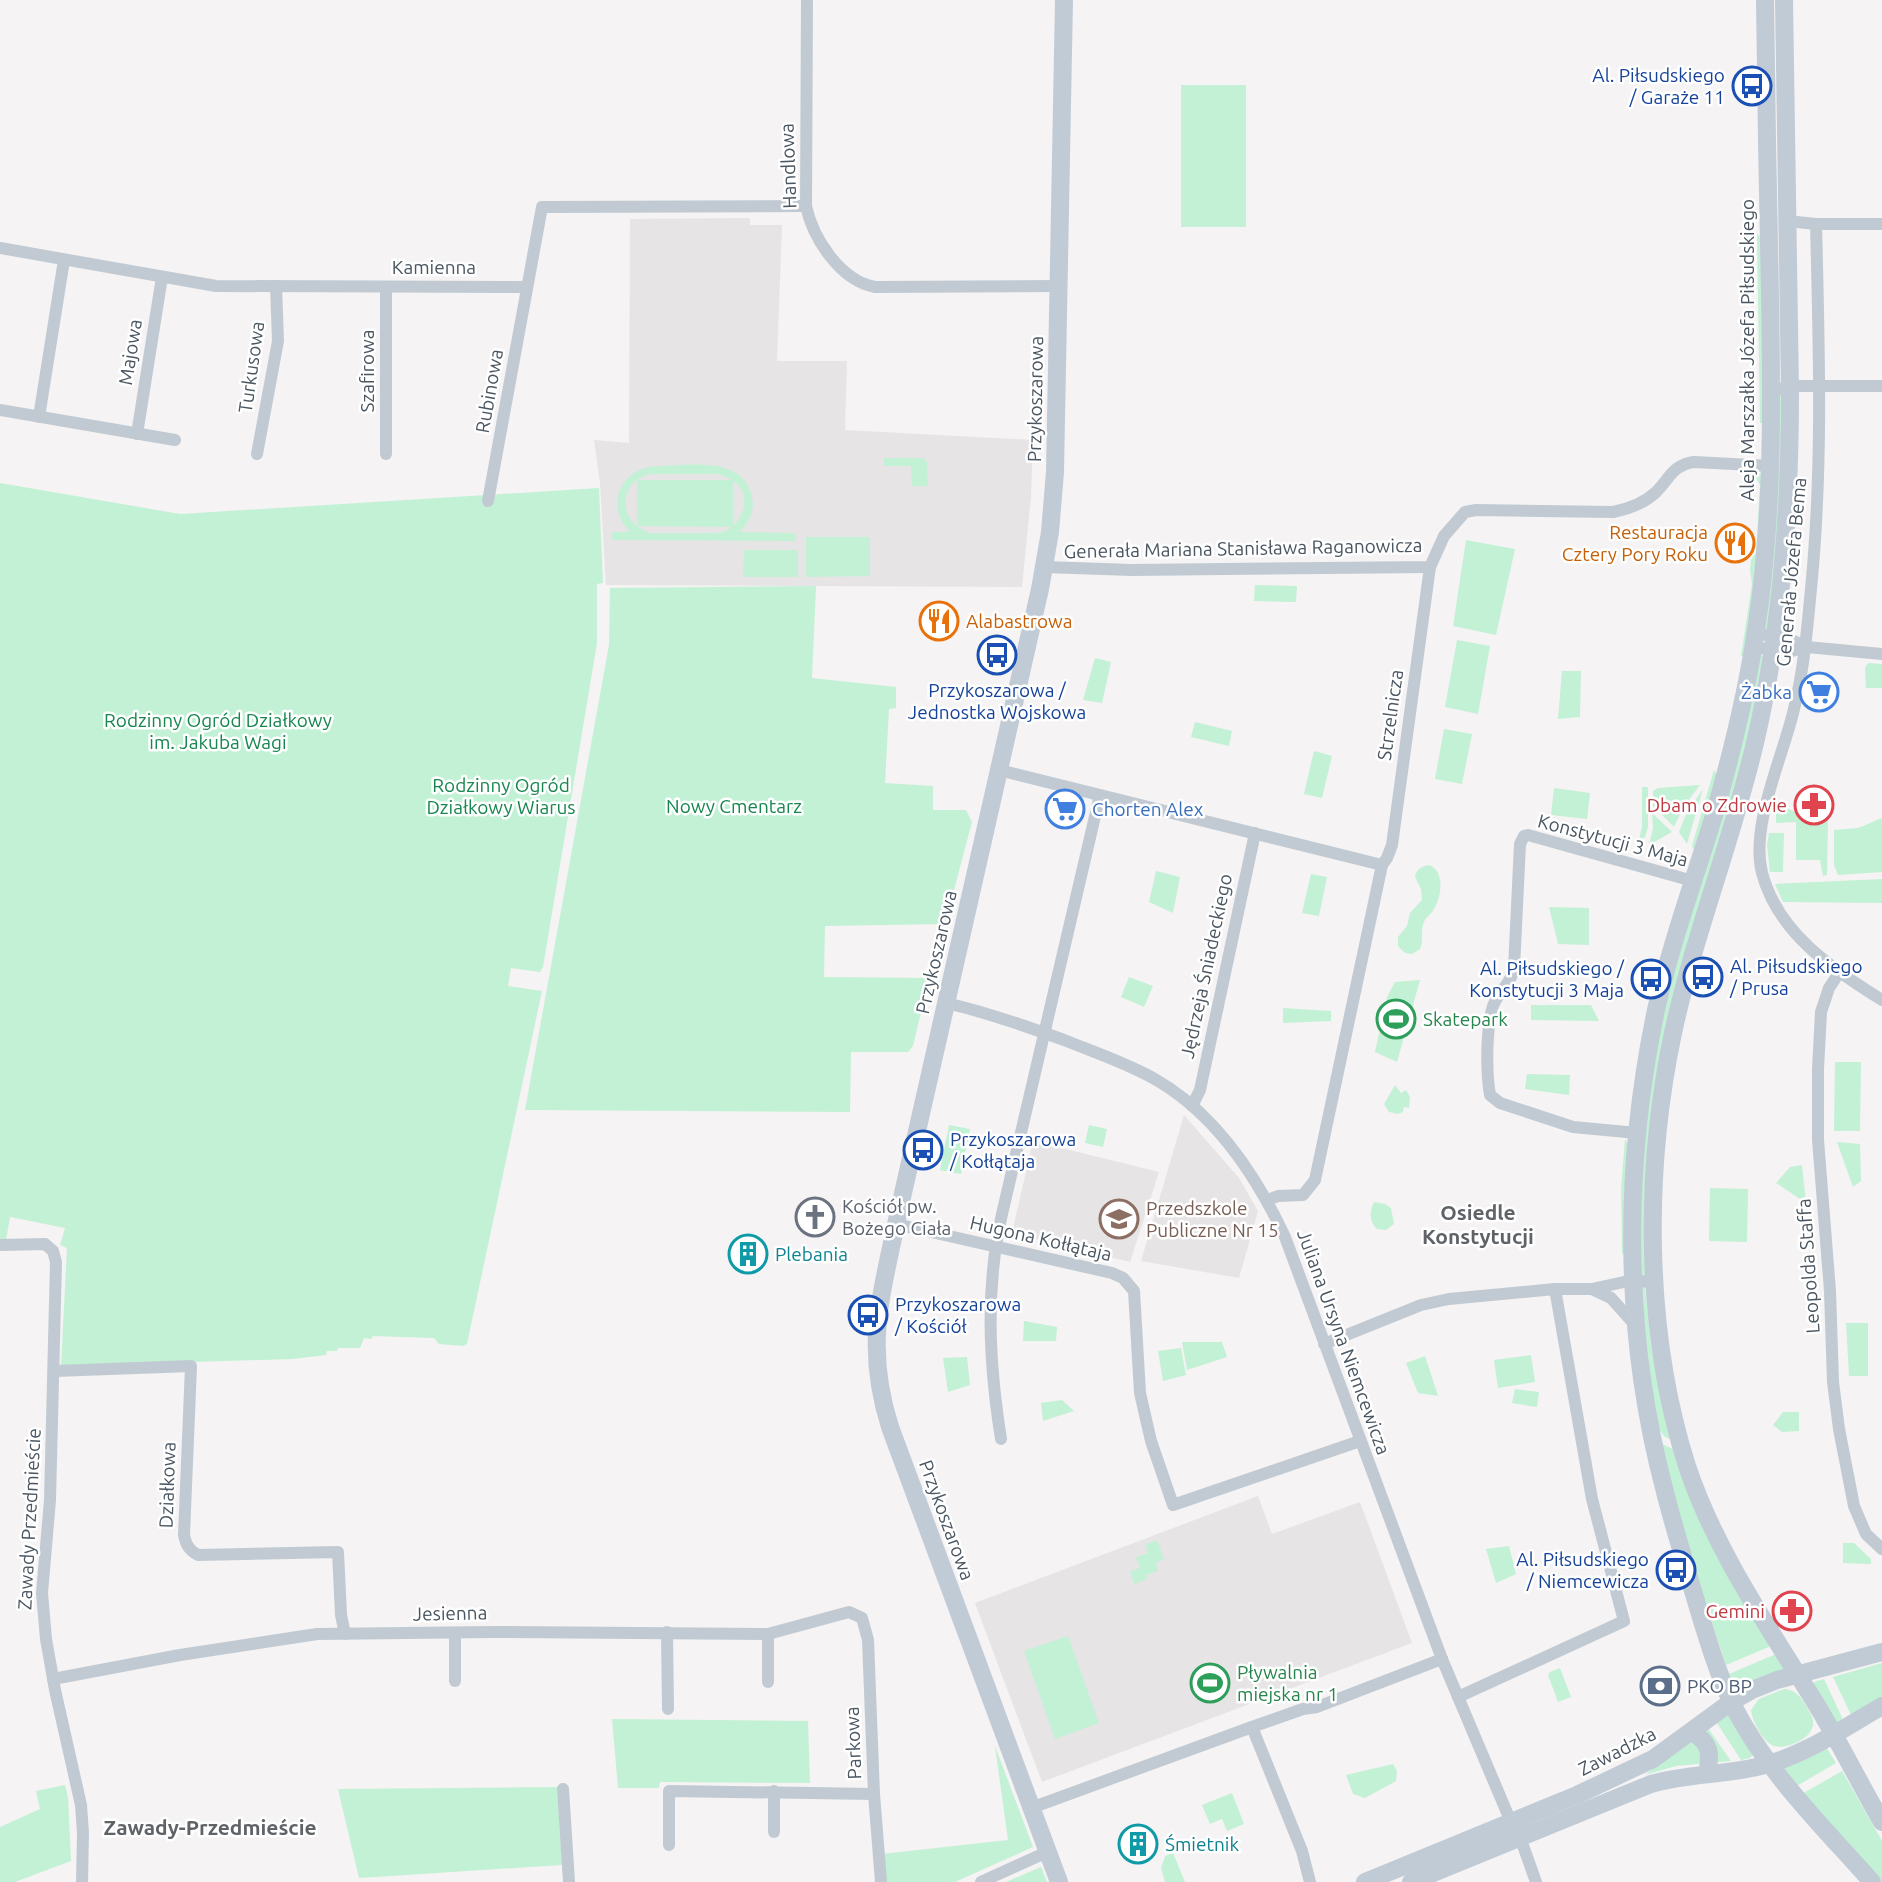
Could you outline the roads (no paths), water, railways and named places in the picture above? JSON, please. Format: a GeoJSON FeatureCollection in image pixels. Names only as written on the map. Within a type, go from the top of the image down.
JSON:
{"type":"FeatureCollection","features":[{"type":"Feature","properties":{"kind":"street","name":"Handlowa"},"geometry":{"type":"LineString","coordinates":[[807,0],[806,206],[815,230],[848,275],[866,285],[1057,286]]}},
{"type":"Feature","properties":{"kind":"street","name":"Przykoszarowa"},"geometry":{"type":"LineString","coordinates":[[1059,1882],[890,1427],[877,1372],[876,1333],[896,1224],[1044,567],[1054,496],[1064,0]]}},
{"type":"Feature","properties":{"kind":"street","name":"Aleja Marszałka Józefa Piłsudskiego"},"geometry":{"type":"LineString","coordinates":[[1765,0],[1771,392],[1767,540],[1755,640],[1727,770],[1658,1003],[1646,1067],[1637,1133],[1632,1233],[1633,1280],[1640,1364],[1663,1486],[1703,1622],[1731,1702],[1769,1764],[1872,1882]]}},
{"type":"Feature","properties":{"kind":"street","name":"Aleja Marszałka Józefa Piłsudskiego"},"geometry":{"type":"LineString","coordinates":[[1784,0],[1790,386],[1787,516],[1774,643],[1754,745],[1682,996],[1666,1071],[1655,1161],[1656,1283],[1671,1402],[1693,1483],[1727,1555],[1768,1631],[1834,1735],[1882,1822]]}},
{"type":"Feature","properties":{"kind":"street"},"geometry":{"type":"LineString","coordinates":[[527,287],[542,207],[806,206]]}},
{"type":"Feature","properties":{"kind":"street"},"geometry":{"type":"LineString","coordinates":[[1787,221],[1882,224]]}},
{"type":"Feature","properties":{"kind":"street","name":"Generała Józefa Bema"},"geometry":{"type":"LineString","coordinates":[[1816,224],[1820,386],[1817,518],[1807,647],[1791,722],[1760,827],[1759,855],[1768,890],[1786,922],[1811,950],[1839,973],[1882,1000]]}},
{"type":"Feature","properties":{"kind":"street","name":"Kamienna"},"geometry":{"type":"LineString","coordinates":[[0,248],[216,286],[527,287]]}},
{"type":"Feature","properties":{"kind":"street"},"geometry":{"type":"LineString","coordinates":[[38,417],[64,260]]}},
{"type":"Feature","properties":{"kind":"street","name":"Majowa"},"geometry":{"type":"LineString","coordinates":[[137,434],[162,276]]}},
{"type":"Feature","properties":{"kind":"street","name":"Turkusowa"},"geometry":{"type":"LineString","coordinates":[[257,454],[278,341],[276,286]]}},
{"type":"Feature","properties":{"kind":"street","name":"Szafirowa"},"geometry":{"type":"LineString","coordinates":[[386,287],[386,454]]}},
{"type":"Feature","properties":{"kind":"street","name":"Rubinowa"},"geometry":{"type":"LineString","coordinates":[[488,501],[527,287]]}},
{"type":"Feature","properties":{"kind":"street"},"geometry":{"type":"LineString","coordinates":[[1771,392],[1790,386],[1882,386]]}},
{"type":"Feature","properties":{"kind":"street"},"geometry":{"type":"LineString","coordinates":[[0,410],[175,440]]}},
{"type":"Feature","properties":{"kind":"street","name":"Generała Mariana Stanisława Raganowicza"},"geometry":{"type":"LineString","coordinates":[[1044,567],[1062,570],[1430,568],[1444,536],[1465,512],[1613,512],[1635,506],[1647,499],[1673,470],[1685,463],[1771,466]]}},
{"type":"Feature","properties":{"kind":"street","name":"Strzelnicza"},"geometry":{"type":"LineString","coordinates":[[1268,1200],[1278,1196],[1303,1195],[1315,1180],[1382,865],[1392,845],[1430,568]]}},
{"type":"Feature","properties":{"kind":"street"},"geometry":{"type":"LineString","coordinates":[[1755,640],[1774,643],[1788,653],[1807,647],[1882,654]]}},
{"type":"Feature","properties":{"kind":"street"},"geometry":{"type":"LineString","coordinates":[[999,770],[1382,865]]}},
{"type":"Feature","properties":{"kind":"street"},"geometry":{"type":"LineString","coordinates":[[1001,1439],[993,1378],[991,1280],[1044,1033],[1100,795]]}},
{"type":"Feature","properties":{"kind":"street","name":"Jędrzeja Śniadeckiego"},"geometry":{"type":"LineString","coordinates":[[1192,1106],[1200,1090],[1255,833]]}},
{"type":"Feature","properties":{"kind":"street","name":"Konstytucji 3 Maja"},"geometry":{"type":"LineString","coordinates":[[1637,1133],[1573,1127],[1500,1103],[1490,1095],[1489,1046],[1492,1008],[1512,977],[1514,968],[1520,844],[1524,836],[1532,836],[1693,881]]}},
{"type":"Feature","properties":{"kind":"street","name":"Leopolda Staffa"},"geometry":{"type":"LineString","coordinates":[[1839,973],[1829,988],[1821,1012],[1818,1092],[1818,1140],[1830,1291],[1833,1382],[1854,1506],[1866,1534],[1882,1549]]}},
{"type":"Feature","properties":{"kind":"street","name":"Juliana Ursyna Niemcewicza"},"geometry":{"type":"LineString","coordinates":[[946,1003],[1044,1033],[1119,1061],[1155,1079],[1192,1106],[1227,1142],[1251,1173],[1268,1200],[1285,1237],[1443,1659],[1517,1825],[1536,1882]]}},
{"type":"Feature","properties":{"kind":"street","name":"Hugona Kołłątaja"},"geometry":{"type":"LineString","coordinates":[[896,1224],[1112,1273],[1131,1286],[1136,1306],[1140,1393],[1151,1441],[1173,1505],[1360,1441]]}},
{"type":"Feature","properties":{"kind":"street","name":"Zawady Przedmieście"},"geometry":{"type":"LineString","coordinates":[[0,1245],[45,1244],[53,1251],[56,1262],[50,1500],[42,1592],[53,1679],[81,1805],[82,1882]]}},
{"type":"Feature","properties":{"kind":"street"},"geometry":{"type":"LineString","coordinates":[[1324,1344],[1405,1311],[1435,1302],[1468,1296],[1592,1289],[1633,1280],[1656,1283]]}},
{"type":"Feature","properties":{"kind":"street"},"geometry":{"type":"LineString","coordinates":[[1458,1697],[1624,1621],[1592,1499],[1555,1289]]}},
{"type":"Feature","properties":{"kind":"street"},"geometry":{"type":"LineString","coordinates":[[1592,1289],[1611,1297],[1636,1325]]}},
{"type":"Feature","properties":{"kind":"street","name":"Działkowa"},"geometry":{"type":"LineString","coordinates":[[55,1371],[191,1366],[184,1535],[186,1545],[198,1555],[338,1552],[341,1615],[345,1634]]}},
{"type":"Feature","properties":{"kind":"street","name":"Jesienna"},"geometry":{"type":"LineString","coordinates":[[53,1679],[180,1655],[317,1634],[768,1634],[849,1612]]}},
{"type":"Feature","properties":{"kind":"street","name":"Parkowa"},"geometry":{"type":"LineString","coordinates":[[849,1612],[862,1618],[869,1640],[874,1794],[881,1882]]}},
{"type":"Feature","properties":{"kind":"street"},"geometry":{"type":"LineString","coordinates":[[667,1632],[668,1709]]}},
{"type":"Feature","properties":{"kind":"street"},"geometry":{"type":"LineString","coordinates":[[455,1633],[455,1681]]}},
{"type":"Feature","properties":{"kind":"street"},"geometry":{"type":"LineString","coordinates":[[768,1634],[768,1682]]}},
{"type":"Feature","properties":{"kind":"street","name":"Zawadzka"},"geometry":{"type":"LineString","coordinates":[[1411,1882],[1517,1825],[1653,1759],[1731,1702],[1752,1690],[1797,1674],[1882,1653]]}},
{"type":"Feature","properties":{"kind":"street"},"geometry":{"type":"LineString","coordinates":[[1031,1808],[1252,1727],[1303,1709],[1317,1707],[1443,1659]]}},
{"type":"Feature","properties":{"kind":"street","name":"Zawadzka"},"geometry":{"type":"LineString","coordinates":[[1365,1882],[1402,1874],[1422,1857],[1651,1784],[1684,1776],[1769,1764],[1834,1735],[1882,1706]]}},
{"type":"Feature","properties":{"kind":"street"},"geometry":{"type":"LineString","coordinates":[[1252,1727],[1302,1850],[1310,1882]]}},
{"type":"Feature","properties":{"kind":"street"},"geometry":{"type":"LineString","coordinates":[[1692,1732],[1709,1746],[1711,1756],[1707,1774]]}},
{"type":"Feature","properties":{"kind":"street"},"geometry":{"type":"LineString","coordinates":[[563,1789],[569,1882]]}},
{"type":"Feature","properties":{"kind":"street"},"geometry":{"type":"LineString","coordinates":[[669,1845],[669,1791],[874,1794]]}},
{"type":"Feature","properties":{"kind":"street"},"geometry":{"type":"LineString","coordinates":[[774,1791],[774,1832]]}},
{"type":"Feature","properties":{"kind":"street"},"geometry":{"type":"LineString","coordinates":[[981,1882],[1048,1852]]}},
{"type":"Feature","properties":{"kind":"street"},"geometry":{"type":"LineString","coordinates":[[1422,1857],[1429,1874]]}},
{"type":"Feature","properties":{"kind":"place","name":"Al. Piłsudskiego / Garaże 11"},"geometry":{"type":"Point","coordinates":[1752,86]}},
{"type":"Feature","properties":{"kind":"place","name":"Restauracja Cztery Pory Roku"},"geometry":{"type":"Point","coordinates":[1735,543]}},
{"type":"Feature","properties":{"kind":"place","name":"Alabastrowa"},"geometry":{"type":"Point","coordinates":[939,621]}},
{"type":"Feature","properties":{"kind":"place","name":"Przykoszarowa / Jednostka Wojskowa"},"geometry":{"type":"Point","coordinates":[997,655]}},
{"type":"Feature","properties":{"kind":"place","name":"Żabka"},"geometry":{"type":"Point","coordinates":[1819,692]}},
{"type":"Feature","properties":{"kind":"place","name":"Dbam o Zdrowie"},"geometry":{"type":"Point","coordinates":[1814,805]}},
{"type":"Feature","properties":{"kind":"place","name":"Chorten Alex"},"geometry":{"type":"Point","coordinates":[1065,809]}},
{"type":"Feature","properties":{"kind":"place","name":"Al. Piłsudskiego / Prusa"},"geometry":{"type":"Point","coordinates":[1703,977]}},
{"type":"Feature","properties":{"kind":"place","name":"Al. Piłsudskiego / Konstytucji 3 Maja"},"geometry":{"type":"Point","coordinates":[1651,979]}},
{"type":"Feature","properties":{"kind":"place","name":"Skatepark"},"geometry":{"type":"Point","coordinates":[1396,1019]}},
{"type":"Feature","properties":{"kind":"place","name":"Przykoszarowa / Kołłątaja"},"geometry":{"type":"Point","coordinates":[923,1150]}},
{"type":"Feature","properties":{"kind":"place","name":"Kościół pw. Bożego Ciała"},"geometry":{"type":"Point","coordinates":[815,1217]}},
{"type":"Feature","properties":{"kind":"place","name":"Przedszkole Publiczne Nr 15"},"geometry":{"type":"Point","coordinates":[1119,1219]}},
{"type":"Feature","properties":{"kind":"place","name":"Plebania"},"geometry":{"type":"Point","coordinates":[748,1254]}},
{"type":"Feature","properties":{"kind":"place","name":"Przykoszarowa / Kościół"},"geometry":{"type":"Point","coordinates":[868,1315]}},
{"type":"Feature","properties":{"kind":"place","name":"Al. Piłsudskiego / Niemcewicza"},"geometry":{"type":"Point","coordinates":[1676,1570]}},
{"type":"Feature","properties":{"kind":"place","name":"Gemini"},"geometry":{"type":"Point","coordinates":[1792,1611]}},
{"type":"Feature","properties":{"kind":"place","name":"Pływalnia miejska nr 1"},"geometry":{"type":"Point","coordinates":[1210,1683]}},
{"type":"Feature","properties":{"kind":"place","name":"PKO BP"},"geometry":{"type":"Point","coordinates":[1660,1686]}},
{"type":"Feature","properties":{"kind":"place","name":"Śmietnik"},"geometry":{"type":"Point","coordinates":[1138,1844]}},
{"type":"Feature","properties":{"kind":"district","name":"Osiedle Konstytucji"},"geometry":{"type":"Point","coordinates":[1478,1225]}},
{"type":"Feature","properties":{"kind":"district","name":"Zawady-Przedmieście"},"geometry":{"type":"Point","coordinates":[210,1828]}},
{"type":"Feature","properties":{"kind":"park label","name":"Rodzinny Ogród Działkowy im. Jakuba Wagi"},"geometry":{"type":"Point","coordinates":[218,731]}},
{"type":"Feature","properties":{"kind":"park label","name":"Rodzinny Ogród Działkowy Wiarus"},"geometry":{"type":"Point","coordinates":[501,796]}},
{"type":"Feature","properties":{"kind":"park label","name":"Nowy Cmentarz"},"geometry":{"type":"Point","coordinates":[734,806]}}]}
